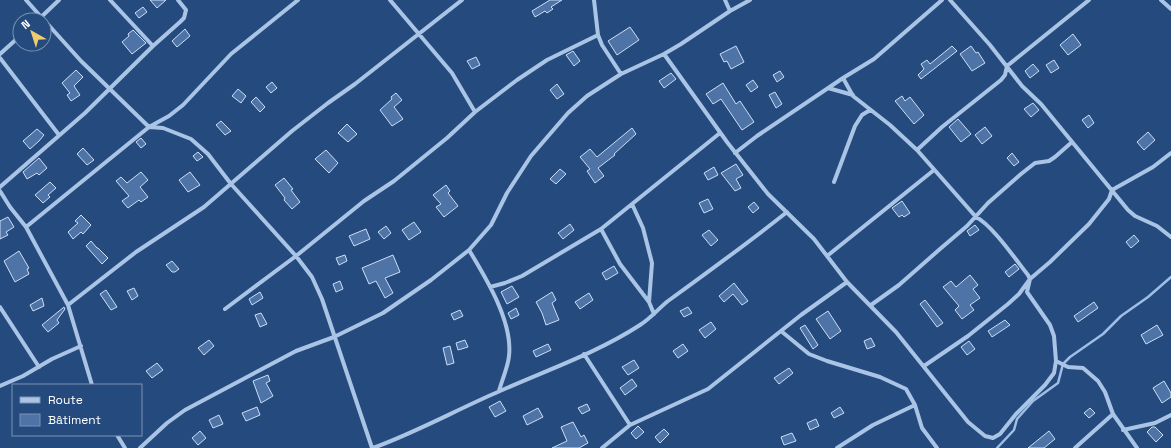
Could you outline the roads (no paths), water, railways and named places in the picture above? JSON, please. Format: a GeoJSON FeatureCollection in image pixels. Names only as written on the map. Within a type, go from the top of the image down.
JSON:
{"type":"FeatureCollection","features":[{"type":"Feature","properties":{"kind":"street"},"geometry":{"type":"LineString","coordinates":[[26,0],[36,12]]}},
{"type":"Feature","properties":{"kind":"street"},"geometry":{"type":"LineString","coordinates":[[48,12],[59,0]]}},
{"type":"Feature","properties":{"kind":"street"},"geometry":{"type":"LineString","coordinates":[[110,0],[153,46]]}},
{"type":"Feature","properties":{"kind":"street"},"geometry":{"type":"LineString","coordinates":[[0,187],[85,112],[184,18],[186,10],[178,0]]}},
{"type":"Feature","properties":{"kind":"street"},"geometry":{"type":"LineString","coordinates":[[26,227],[149,127],[170,116],[183,105],[231,54],[298,0]]}},
{"type":"Feature","properties":{"kind":"street"},"geometry":{"type":"LineString","coordinates":[[390,0],[452,73],[475,112]]}},
{"type":"Feature","properties":{"kind":"street"},"geometry":{"type":"LineString","coordinates":[[68,305],[136,252],[204,207],[328,102],[355,84],[462,0]]}},
{"type":"Feature","properties":{"kind":"street"},"geometry":{"type":"LineString","coordinates":[[594,0],[598,35],[602,45],[621,74]]}},
{"type":"Feature","properties":{"kind":"street"},"geometry":{"type":"LineString","coordinates":[[725,0],[730,11]]}},
{"type":"Feature","properties":{"kind":"street"},"geometry":{"type":"LineString","coordinates":[[140,448],[167,423],[185,410],[296,351],[334,337],[383,313],[431,280],[469,250],[491,225],[507,193],[531,156],[568,113],[587,96],[621,74],[664,54],[681,44],[730,11],[750,0]]}},
{"type":"Feature","properties":{"kind":"street"},"geometry":{"type":"LineString","coordinates":[[735,153],[757,136],[874,59],[942,0]]}},
{"type":"Feature","properties":{"kind":"street"},"geometry":{"type":"LineString","coordinates":[[950,0],[970,21],[1022,86],[1041,104],[1128,210],[1135,216],[1157,226],[1171,237]]}},
{"type":"Feature","properties":{"kind":"street"},"geometry":{"type":"LineString","coordinates":[[917,150],[942,127],[1001,80],[1005,75],[1007,66],[1089,0]]}},
{"type":"Feature","properties":{"kind":"street"},"geometry":{"type":"LineString","coordinates":[[1161,0],[1171,9]]}},
{"type":"Feature","properties":{"kind":"street"},"geometry":{"type":"LineString","coordinates":[[52,30],[149,127],[163,128],[191,139],[208,154],[231,184],[296,256],[312,277],[322,299],[373,448],[423,428],[499,391],[559,367],[626,334],[642,324],[666,303],[736,252],[787,212]]}},
{"type":"Feature","properties":{"kind":"street"},"geometry":{"type":"LineString","coordinates":[[225,309],[296,256],[354,209],[394,181],[431,152],[475,112],[517,80],[547,60],[598,35]]}},
{"type":"Feature","properties":{"kind":"street"},"geometry":{"type":"LineString","coordinates":[[0,54],[12,43]]}},
{"type":"Feature","properties":{"kind":"street"},"geometry":{"type":"LineString","coordinates":[[664,54],[720,133],[768,194],[814,240],[847,282],[896,332],[968,422],[986,436],[993,438],[1000,434],[1054,373],[1056,361],[1054,336],[1050,325],[1027,292],[1030,279]]}},
{"type":"Feature","properties":{"kind":"street"},"geometry":{"type":"LineString","coordinates":[[0,58],[59,135]]}},
{"type":"Feature","properties":{"kind":"street"},"geometry":{"type":"LineString","coordinates":[[843,78],[853,96],[900,134],[917,150],[976,217],[982,220],[1030,279]]}},
{"type":"Feature","properties":{"kind":"street"},"geometry":{"type":"LineString","coordinates":[[828,88],[853,96]]}},
{"type":"Feature","properties":{"kind":"street"},"geometry":{"type":"LineString","coordinates":[[834,182],[855,126],[862,115],[870,110]]}},
{"type":"Feature","properties":{"kind":"street"},"geometry":{"type":"LineString","coordinates":[[490,287],[522,276],[601,229],[720,133]]}},
{"type":"Feature","properties":{"kind":"street"},"geometry":{"type":"LineString","coordinates":[[871,305],[899,285],[976,217],[988,203],[1035,162],[1049,160],[1055,157],[1072,142]]}},
{"type":"Feature","properties":{"kind":"street"},"geometry":{"type":"LineString","coordinates":[[924,366],[968,336],[1019,294],[1030,279],[1050,262],[1089,224],[1109,199],[1112,190],[1153,167],[1171,153]]}},
{"type":"Feature","properties":{"kind":"street"},"geometry":{"type":"LineString","coordinates":[[827,256],[934,170]]}},
{"type":"Feature","properties":{"kind":"street"},"geometry":{"type":"LineString","coordinates":[[0,191],[10,207],[26,227],[68,305],[92,384]]}},
{"type":"Feature","properties":{"kind":"street"},"geometry":{"type":"LineString","coordinates":[[632,204],[642,228],[652,263],[649,302]]}},
{"type":"Feature","properties":{"kind":"street"},"geometry":{"type":"LineString","coordinates":[[601,229],[620,264],[649,302],[654,314]]}},
{"type":"Feature","properties":{"kind":"street"},"geometry":{"type":"LineString","coordinates":[[469,250],[490,287],[502,314],[508,336],[509,356],[499,391]]}},
{"type":"Feature","properties":{"kind":"street"},"geometry":{"type":"LineString","coordinates":[[602,448],[630,426],[708,389],[781,331],[847,282]]}},
{"type":"Feature","properties":{"kind":"street"},"geometry":{"type":"LineString","coordinates":[[0,306],[39,367]]}},
{"type":"Feature","properties":{"kind":"street"},"geometry":{"type":"LineString","coordinates":[[781,331],[809,354],[880,377],[906,389],[915,405],[922,428],[937,448]]}},
{"type":"Feature","properties":{"kind":"street"},"geometry":{"type":"LineString","coordinates":[[0,386],[23,376],[81,346]]}},
{"type":"Feature","properties":{"kind":"street"},"geometry":{"type":"LineString","coordinates":[[584,354],[630,426]]}},
{"type":"Feature","properties":{"kind":"street"},"geometry":{"type":"LineString","coordinates":[[1056,361],[1068,366],[1083,368],[1098,381],[1105,392],[1113,414],[1137,448]]}},
{"type":"Feature","properties":{"kind":"street"},"geometry":{"type":"LineString","coordinates":[[837,448],[873,425],[915,405]]}},
{"type":"Feature","properties":{"kind":"street"},"geometry":{"type":"LineString","coordinates":[[1075,448],[1113,414]]}},
{"type":"Feature","properties":{"kind":"street"},"geometry":{"type":"LineString","coordinates":[[1123,430],[1155,423],[1171,415]]}},
{"type":"Feature","properties":{"kind":"street"},"geometry":{"type":"LineString","coordinates":[[118,436],[125,448]]}},
{"type":"Feature","properties":{"kind":"waterway"},"geometry":{"type":"LineString","coordinates":[[997,448],[1014,430],[1017,419],[1033,401],[1058,383],[1063,364],[1070,357],[1103,334],[1121,316],[1148,297],[1171,277]]}}]}
